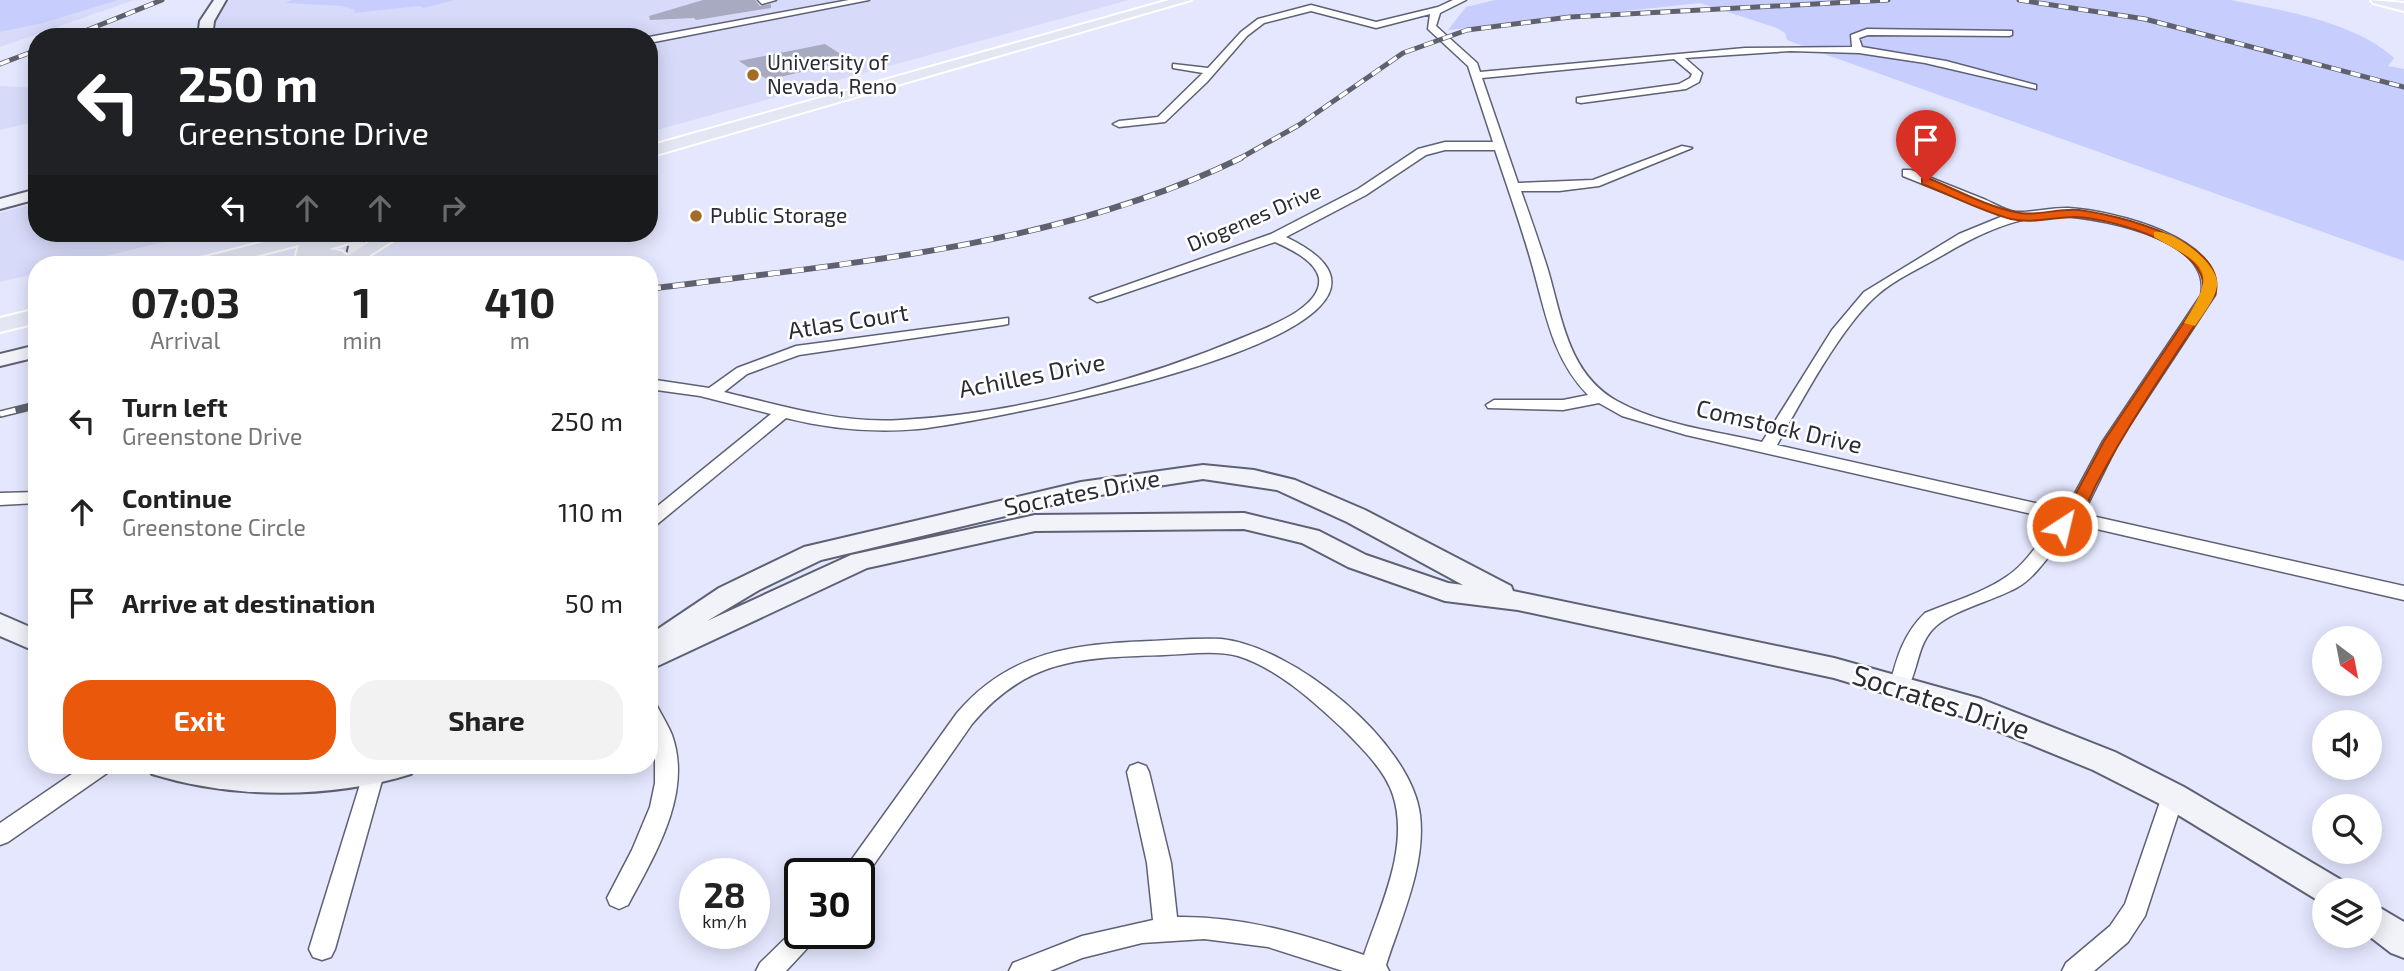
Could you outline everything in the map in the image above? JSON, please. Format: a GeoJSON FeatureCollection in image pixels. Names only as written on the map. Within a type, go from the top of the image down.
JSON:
{"type":"FeatureCollection","features":[{"type":"Feature","properties":{"kind":"main road"},"geometry":{"type":"LineString","coordinates":[[658,138],[1153,0]]}},
{"type":"Feature","properties":{"kind":"main road"},"geometry":{"type":"LineString","coordinates":[[658,149],[1184,0]]}},
{"type":"Feature","properties":{"kind":"main road"},"geometry":{"type":"LineString","coordinates":[[2378,0],[2404,7]]}},
{"type":"Feature","properties":{"kind":"main road"},"geometry":{"type":"LineString","coordinates":[[232,256],[287,242]]}},
{"type":"Feature","properties":{"kind":"main road"},"geometry":{"type":"LineString","coordinates":[[276,256],[326,242]]}},
{"type":"Feature","properties":{"kind":"main road"},"geometry":{"type":"LineString","coordinates":[[362,256],[382,242]]}},
{"type":"Feature","properties":{"kind":"main road"},"geometry":{"type":"LineString","coordinates":[[305,256],[337,256]]}},
{"type":"Feature","properties":{"kind":"main road"},"geometry":{"type":"LineString","coordinates":[[0,312],[28,305]]}},
{"type":"Feature","properties":{"kind":"main road"},"geometry":{"type":"LineString","coordinates":[[0,324],[28,318]]}},
{"type":"Feature","properties":{"kind":"street"},"geometry":{"type":"LineString","coordinates":[[206,28],[207,21],[220,0]]}},
{"type":"Feature","properties":{"kind":"street"},"geometry":{"type":"LineString","coordinates":[[658,38],[864,0]]}},
{"type":"Feature","properties":{"kind":"street"},"geometry":{"type":"LineString","coordinates":[[1119,124],[1161,120],[1254,26],[1289,12],[1317,9],[1376,25],[1440,9],[1461,0]]}},
{"type":"Feature","properties":{"kind":"street","name":"Comstock Drive"},"geometry":{"type":"LineString","coordinates":[[1440,9],[1432,18],[1431,27],[1473,65],[1541,270],[1546,302],[1566,355],[1574,373],[1600,398],[1660,422],[2404,593]]}},
{"type":"Feature","properties":{"kind":"street"},"geometry":{"type":"LineString","coordinates":[[1858,50],[1853,37],[1867,32],[2009,33]]}},
{"type":"Feature","properties":{"kind":"street"},"geometry":{"type":"LineString","coordinates":[[1477,75],[1765,49],[1858,50],[1974,70],[2032,87]]}},
{"type":"Feature","properties":{"kind":"street"},"geometry":{"type":"LineString","coordinates":[[1581,100],[1682,87],[1695,80],[1697,74],[1676,56]]}},
{"type":"Feature","properties":{"kind":"street"},"geometry":{"type":"LineString","coordinates":[[1177,66],[1210,71]]}},
{"type":"Feature","properties":{"kind":"street","name":"Diogenes Drive"},"geometry":{"type":"LineString","coordinates":[[1097,298],[1276,237],[1362,192],[1422,152],[1445,146],[1500,146]]}},
{"type":"Feature","properties":{"kind":"street"},"geometry":{"type":"LineString","coordinates":[[1513,187],[1559,187],[1595,183],[1686,148]]}},
{"type":"Feature","properties":{"kind":"street"},"geometry":{"type":"LineString","coordinates":[[1907,173],[2015,216]]}},
{"type":"Feature","properties":{"kind":"street"},"geometry":{"type":"LineString","coordinates":[[0,204],[28,196]]}},
{"type":"Feature","properties":{"kind":"street"},"geometry":{"type":"LineString","coordinates":[[1767,447],[1846,321],[1864,299],[1886,282],[1951,245],[2015,216],[2078,214],[2141,228],[2182,247],[2202,261],[2212,283],[2194,317],[2112,441],[2072,517],[2024,575],[1938,615],[1922,627],[1911,642],[1900,684]]}},
{"type":"Feature","properties":{"kind":"street","name":"Achilles Drive"},"geometry":{"type":"LineString","coordinates":[[658,385],[711,394],[783,412],[853,425],[937,421],[1065,399],[1207,358],[1306,313],[1322,296],[1326,279],[1316,260],[1276,237]]}},
{"type":"Feature","properties":{"kind":"street","name":"Atlas Court"},"geometry":{"type":"LineString","coordinates":[[711,394],[742,371],[796,351],[1003,321]]}},
{"type":"Feature","properties":{"kind":"street"},"geometry":{"type":"LineString","coordinates":[[0,360],[28,353]]}},
{"type":"Feature","properties":{"kind":"street"},"geometry":{"type":"LineString","coordinates":[[1494,405],[1563,405],[1600,398]]}},
{"type":"Feature","properties":{"kind":"street"},"geometry":{"type":"LineString","coordinates":[[658,515],[783,412]]}},
{"type":"Feature","properties":{"kind":"street","name":"Socrates Drive"},"geometry":{"type":"LineString","coordinates":[[658,643],[684,622],[772,571],[813,553],[1081,491],[1203,472],[1254,477],[1286,485],[1345,511],[1425,555],[1518,601]]}},
{"type":"Feature","properties":{"kind":"street"},"geometry":{"type":"LineString","coordinates":[[0,499],[28,497]]}},
{"type":"Feature","properties":{"kind":"street","name":"Socrates Drive"},"geometry":{"type":"LineString","coordinates":[[658,656],[860,561],[1035,523],[1244,521],[1310,537],[1357,561],[1445,593],[1518,601],[1900,684],[2037,732],[2173,796],[2312,880]]}},
{"type":"Feature","properties":{"kind":"street"},"geometry":{"type":"LineString","coordinates":[[0,624],[28,633]]}},
{"type":"Feature","properties":{"kind":"street"},"geometry":{"type":"LineString","coordinates":[[866,858],[971,709],[1011,676],[1037,664],[1088,652],[1217,646],[1239,649],[1278,665],[1361,732],[1393,769],[1405,794],[1409,820],[1408,846],[1374,970],[1269,937],[1224,929],[1166,928],[1087,943],[1022,971]]}},
{"type":"Feature","properties":{"kind":"street"},"geometry":{"type":"LineString","coordinates":[[619,898],[653,835],[664,802],[668,773],[665,748],[658,732]]}},
{"type":"Feature","properties":{"kind":"street"},"geometry":{"type":"LineString","coordinates":[[1138,772],[1159,863],[1166,928]]}},
{"type":"Feature","properties":{"kind":"street"},"geometry":{"type":"LineString","coordinates":[[0,835],[89,774]]}},
{"type":"Feature","properties":{"kind":"street"},"geometry":{"type":"LineString","coordinates":[[197,774],[283,780],[335,774]]}},
{"type":"Feature","properties":{"kind":"street"},"geometry":{"type":"LineString","coordinates":[[322,949],[385,774]]}},
{"type":"Feature","properties":{"kind":"street"},"geometry":{"type":"LineString","coordinates":[[2075,971],[2119,933],[2136,908],[2173,796]]}},
{"type":"Feature","properties":{"kind":"street"},"geometry":{"type":"LineString","coordinates":[[769,971],[790,949]]}},
{"type":"Feature","properties":{"kind":"shaded area"},"geometry":{"type":"Polygon","coordinates":[[[0,0],[134,0],[54,28],[28,28],[28,37],[0,47],[0,0]]]}},
{"type":"Feature","properties":{"kind":"shaded area"},"geometry":{"type":"Polygon","coordinates":[[[0,0],[118,0],[43,23],[0,32],[0,0]]]}},
{"type":"Feature","properties":{"kind":"shaded area","name":"University of Nevada, Reno"},"geometry":{"type":"Polygon","coordinates":[[[226,0],[1129,0],[658,130],[658,28],[213,28],[214,18],[226,0]]]}},
{"type":"Feature","properties":{"kind":"shaded area"},"geometry":{"type":"Polygon","coordinates":[[[292,0],[454,0],[424,8],[419,6],[354,13],[355,10],[342,6],[285,3],[292,0]]]}},
{"type":"Feature","properties":{"kind":"shaded area"},"geometry":{"type":"Polygon","coordinates":[[[1495,0],[2230,0],[2316,19],[2359,35],[2394,58],[2388,66],[2404,69],[2404,261],[1813,50],[1787,40],[1785,33],[1777,28],[1700,3],[1448,30],[1466,7],[1495,0]]]}},
{"type":"Feature","properties":{"kind":"shaded area"},"geometry":{"type":"Polygon","coordinates":[[[0,86],[28,88],[28,123],[0,130],[0,86]]]}},
{"type":"Feature","properties":{"kind":"shaded area"},"geometry":{"type":"Polygon","coordinates":[[[28,205],[28,242],[164,242],[106,256],[28,256],[28,275],[0,282],[0,213],[28,205]]]}},
{"type":"Feature","properties":{"kind":"building"},"geometry":{"type":"Polygon","coordinates":[[[703,0],[755,0],[760,6],[771,4],[771,8],[696,20],[650,20],[649,16],[703,0]]]}},
{"type":"Feature","properties":{"kind":"building"},"geometry":{"type":"Polygon","coordinates":[[[825,44],[850,60],[768,80],[739,61],[825,44]]]}},
{"type":"Feature","properties":{"kind":"railway"},"geometry":{"type":"LineString","coordinates":[[92,28],[162,0]]}},
{"type":"Feature","properties":{"kind":"railway"},"geometry":{"type":"LineString","coordinates":[[1239,159],[1299,125],[1403,53],[1467,30],[1570,17],[1888,0]]}},
{"type":"Feature","properties":{"kind":"railway"},"geometry":{"type":"LineString","coordinates":[[2019,0],[2145,19],[2404,87]]}},
{"type":"Feature","properties":{"kind":"railway"},"geometry":{"type":"LineString","coordinates":[[0,64],[28,53]]}},
{"type":"Feature","properties":{"kind":"railway"},"geometry":{"type":"LineString","coordinates":[[658,288],[875,260],[1026,232],[1100,212],[1171,188],[1239,159]]}},
{"type":"Feature","properties":{"kind":"railway"},"geometry":{"type":"LineString","coordinates":[[0,414],[28,407]]}},
{"type":"Feature","properties":{"kind":"slow traffic"},"geometry":{"type":"LineString","coordinates":[[2158,235],[2202,261],[2209,272],[2212,283],[2208,295],[2191,323]]}},
{"type":"Feature","properties":{"kind":"place","name":"University of Nevada, Reno"},"geometry":{"type":"Point","coordinates":[753,75]}},
{"type":"Feature","properties":{"kind":"place","name":"Public Storage"},"geometry":{"type":"Point","coordinates":[696,216]}},
{"type":"Feature","properties":{"kind":"route"},"geometry":{"type":"LineString","coordinates":[[1926,182],[2015,216],[2056,212],[2120,221],[2162,236],[2182,247],[2202,261],[2209,272],[2212,283],[2208,295],[2112,441],[2072,517],[2062,526]]}}]}
